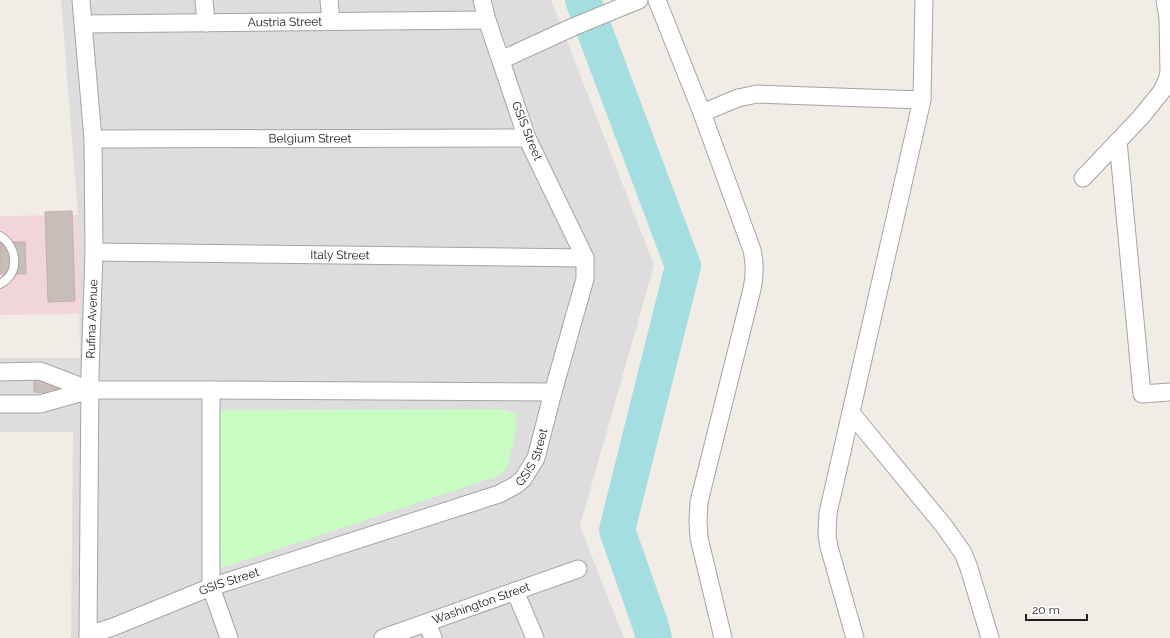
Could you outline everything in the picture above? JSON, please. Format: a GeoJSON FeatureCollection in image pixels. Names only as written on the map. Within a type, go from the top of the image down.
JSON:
{"type":"FeatureCollection","features":[{"type":"Feature","properties":{"kind":"street","name":"Rufina Avenue"},"geometry":{"type":"LineString","coordinates":[[81,0],[93,139],[94,252],[90,390],[88,637]]}},
{"type":"Feature","properties":{"kind":"street"},"geometry":{"type":"LineString","coordinates":[[204,0],[206,23]]}},
{"type":"Feature","properties":{"kind":"street"},"geometry":{"type":"LineString","coordinates":[[329,0],[331,21]]}},
{"type":"Feature","properties":{"kind":"street","name":"GSIS Street"},"geometry":{"type":"LineString","coordinates":[[88,637],[116,633],[211,587],[508,490],[523,479],[536,458],[585,279],[585,258],[527,138],[487,20],[482,0]]}},
{"type":"Feature","properties":{"kind":"street"},"geometry":{"type":"LineString","coordinates":[[501,60],[573,27],[639,0]]}},
{"type":"Feature","properties":{"kind":"street"},"geometry":{"type":"LineString","coordinates":[[657,0],[702,113],[752,250],[755,265],[752,289],[699,502],[699,538],[723,638]]}},
{"type":"Feature","properties":{"kind":"street"},"geometry":{"type":"LineString","coordinates":[[855,638],[829,547],[827,535],[828,513],[922,100],[924,0]]}},
{"type":"Feature","properties":{"kind":"street"},"geometry":{"type":"LineString","coordinates":[[1083,178],[1141,117],[1162,91],[1169,76],[1168,18],[1165,0]]}},
{"type":"Feature","properties":{"kind":"street","name":"Austria Street"},"geometry":{"type":"LineString","coordinates":[[84,24],[487,20]]}},
{"type":"Feature","properties":{"kind":"street"},"geometry":{"type":"LineString","coordinates":[[702,113],[738,98],[757,94],[922,100]]}},
{"type":"Feature","properties":{"kind":"street","name":"Belgium Street"},"geometry":{"type":"LineString","coordinates":[[93,139],[527,138]]}},
{"type":"Feature","properties":{"kind":"street"},"geometry":{"type":"LineString","coordinates":[[1118,141],[1142,394],[1170,392]]}},
{"type":"Feature","properties":{"kind":"street","name":"Italy Street"},"geometry":{"type":"LineString","coordinates":[[94,252],[585,258]]}},
{"type":"Feature","properties":{"kind":"street"},"geometry":{"type":"LineString","coordinates":[[0,372],[40,371],[90,390]]}},
{"type":"Feature","properties":{"kind":"street"},"geometry":{"type":"LineString","coordinates":[[0,404],[40,404],[90,390],[553,392]]}},
{"type":"Feature","properties":{"kind":"street"},"geometry":{"type":"LineString","coordinates":[[211,390],[211,587],[229,638]]}},
{"type":"Feature","properties":{"kind":"street"},"geometry":{"type":"LineString","coordinates":[[851,413],[944,526],[963,553],[990,638]]}},
{"type":"Feature","properties":{"kind":"street","name":"Washington Street"},"geometry":{"type":"LineString","coordinates":[[383,638],[430,630],[515,591],[578,569]]}},
{"type":"Feature","properties":{"kind":"street"},"geometry":{"type":"LineString","coordinates":[[515,591],[535,638]]}},
{"type":"Feature","properties":{"kind":"lane"},"geometry":{"type":"LineString","coordinates":[[0,236],[10,244],[14,259],[12,272],[8,278],[0,284]]}},
{"type":"Feature","properties":{"kind":"shaded area"},"geometry":{"type":"Polygon","coordinates":[[[61,0],[551,0],[654,265],[580,526],[624,638],[71,638],[73,432],[0,432],[0,358],[80,358],[78,215],[61,0]]]}},
{"type":"Feature","properties":{"kind":"shaded area"},"geometry":{"type":"Polygon","coordinates":[[[78,215],[80,314],[0,315],[0,216],[78,215]]]}},
{"type":"Feature","properties":{"kind":"green space"},"geometry":{"type":"Polygon","coordinates":[[[504,409],[515,414],[517,426],[508,465],[501,475],[221,568],[218,410],[504,409]]]}},
{"type":"Feature","properties":{"kind":"building"},"geometry":{"type":"Polygon","coordinates":[[[72,211],[75,301],[48,302],[45,212],[72,211]]]}},
{"type":"Feature","properties":{"kind":"building"},"geometry":{"type":"Polygon","coordinates":[[[0,242],[25,242],[26,274],[0,274],[0,242]]]}},
{"type":"Feature","properties":{"kind":"building"},"geometry":{"type":"Polygon","coordinates":[[[34,380],[60,380],[59,393],[34,392],[34,380]]]}},
{"type":"Feature","properties":{"kind":"waterway"},"geometry":{"type":"LineString","coordinates":[[583,0],[683,266],[617,530],[654,638]]}}]}
